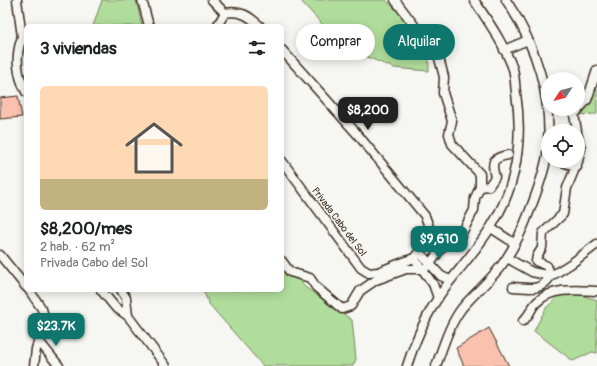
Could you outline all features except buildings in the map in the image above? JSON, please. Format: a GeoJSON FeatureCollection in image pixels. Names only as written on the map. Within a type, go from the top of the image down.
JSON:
{"type":"FeatureCollection","features":[{"type":"Feature","properties":{"kind":"street"},"geometry":{"type":"LineString","coordinates":[[18,0],[24,39],[18,50],[17,68],[24,87]]}},
{"type":"Feature","properties":{"kind":"street"},"geometry":{"type":"LineString","coordinates":[[142,0],[148,24]]}},
{"type":"Feature","properties":{"kind":"street"},"geometry":{"type":"LineString","coordinates":[[212,0],[225,13]]}},
{"type":"Feature","properties":{"kind":"street"},"geometry":{"type":"LineString","coordinates":[[284,264],[290,272],[310,278],[316,288],[342,309],[351,306],[360,291],[376,280],[406,270],[427,267],[444,244],[460,237],[474,210],[475,198],[480,187],[480,174],[452,144],[449,134],[452,121],[442,93],[444,77],[439,58],[394,0]]}},
{"type":"Feature","properties":{"kind":"street"},"geometry":{"type":"LineString","coordinates":[[408,366],[418,335],[438,298],[450,280],[470,258],[491,228],[499,214],[512,181],[519,139],[518,107],[513,69],[488,20],[474,0]]}},
{"type":"Feature","properties":{"kind":"street"},"geometry":{"type":"LineString","coordinates":[[506,0],[514,12],[538,60],[547,107],[547,124]]}},
{"type":"Feature","properties":{"kind":"street"},"geometry":{"type":"LineString","coordinates":[[225,13],[235,11],[247,15],[258,24]]}},
{"type":"Feature","properties":{"kind":"street"},"geometry":{"type":"LineString","coordinates":[[219,24],[225,13]]}},
{"type":"Feature","properties":{"kind":"street"},"geometry":{"type":"LineString","coordinates":[[504,50],[528,40]]}},
{"type":"Feature","properties":{"kind":"street"},"geometry":{"type":"LineString","coordinates":[[284,52],[358,135],[425,216],[429,227],[416,255],[427,267],[450,280]]}},
{"type":"Feature","properties":{"kind":"street"},"geometry":{"type":"LineString","coordinates":[[576,124],[574,115],[587,100],[597,70]]}},
{"type":"Feature","properties":{"kind":"street"},"geometry":{"type":"LineString","coordinates":[[480,187],[489,186],[495,177],[492,168],[493,162],[498,157],[508,155]]}},
{"type":"Feature","properties":{"kind":"street","name":"Privada Cabo del Sol"},"geometry":{"type":"LineString","coordinates":[[284,164],[361,268],[369,273],[378,272],[416,255]]}},
{"type":"Feature","properties":{"kind":"street"},"geometry":{"type":"LineString","coordinates":[[436,366],[448,333],[462,309],[494,275],[507,258],[524,225],[539,185],[544,168]]}},
{"type":"Feature","properties":{"kind":"street"},"geometry":{"type":"LineString","coordinates":[[551,276],[547,266],[536,261],[537,256],[542,248],[543,233],[563,214],[567,188],[576,168]]}},
{"type":"Feature","properties":{"kind":"street"},"geometry":{"type":"LineString","coordinates":[[491,228],[514,243]]}},
{"type":"Feature","properties":{"kind":"street"},"geometry":{"type":"LineString","coordinates":[[513,288],[539,288],[545,284],[551,276],[572,263],[597,244]]}},
{"type":"Feature","properties":{"kind":"street"},"geometry":{"type":"LineString","coordinates":[[0,255],[24,285]]}},
{"type":"Feature","properties":{"kind":"street"},"geometry":{"type":"LineString","coordinates":[[507,258],[532,272],[551,276]]}},
{"type":"Feature","properties":{"kind":"street"},"geometry":{"type":"LineString","coordinates":[[427,267],[438,298]]}},
{"type":"Feature","properties":{"kind":"street"},"geometry":{"type":"LineString","coordinates":[[545,284],[546,296]]}},
{"type":"Feature","properties":{"kind":"street"},"geometry":{"type":"LineString","coordinates":[[523,321],[530,315],[536,302],[546,296],[565,290],[597,291]]}},
{"type":"Feature","properties":{"kind":"street"},"geometry":{"type":"LineString","coordinates":[[30,292],[42,309],[45,320],[38,340],[34,366]]}},
{"type":"Feature","properties":{"kind":"street"},"geometry":{"type":"LineString","coordinates":[[103,292],[115,307],[128,316],[166,366]]}},
{"type":"Feature","properties":{"kind":"street"},"geometry":{"type":"LineString","coordinates":[[122,292],[126,298],[128,316]]}},
{"type":"Feature","properties":{"kind":"street"},"geometry":{"type":"LineString","coordinates":[[38,340],[59,366]]}},
{"type":"Feature","properties":{"kind":"green space"},"geometry":{"type":"Polygon","coordinates":[[[102,0],[136,0],[142,24],[94,24],[102,0]]]}},
{"type":"Feature","properties":{"kind":"green space"},"geometry":{"type":"Polygon","coordinates":[[[300,0],[386,0],[410,24],[383,24],[383,60],[429,60],[429,71],[394,68],[375,60],[375,24],[322,24],[300,0]]]}},
{"type":"Feature","properties":{"kind":"green space"},"geometry":{"type":"Polygon","coordinates":[[[597,67],[597,114],[585,115],[585,92],[597,67]]]}},
{"type":"Feature","properties":{"kind":"green space"},"geometry":{"type":"Polygon","coordinates":[[[284,261],[305,287],[352,320],[356,359],[353,366],[263,366],[209,304],[204,292],[284,292],[284,261]]]}},
{"type":"Feature","properties":{"kind":"green space"},"geometry":{"type":"Polygon","coordinates":[[[565,290],[597,300],[597,353],[592,352],[573,361],[534,331],[546,308],[565,290]]]}}]}
